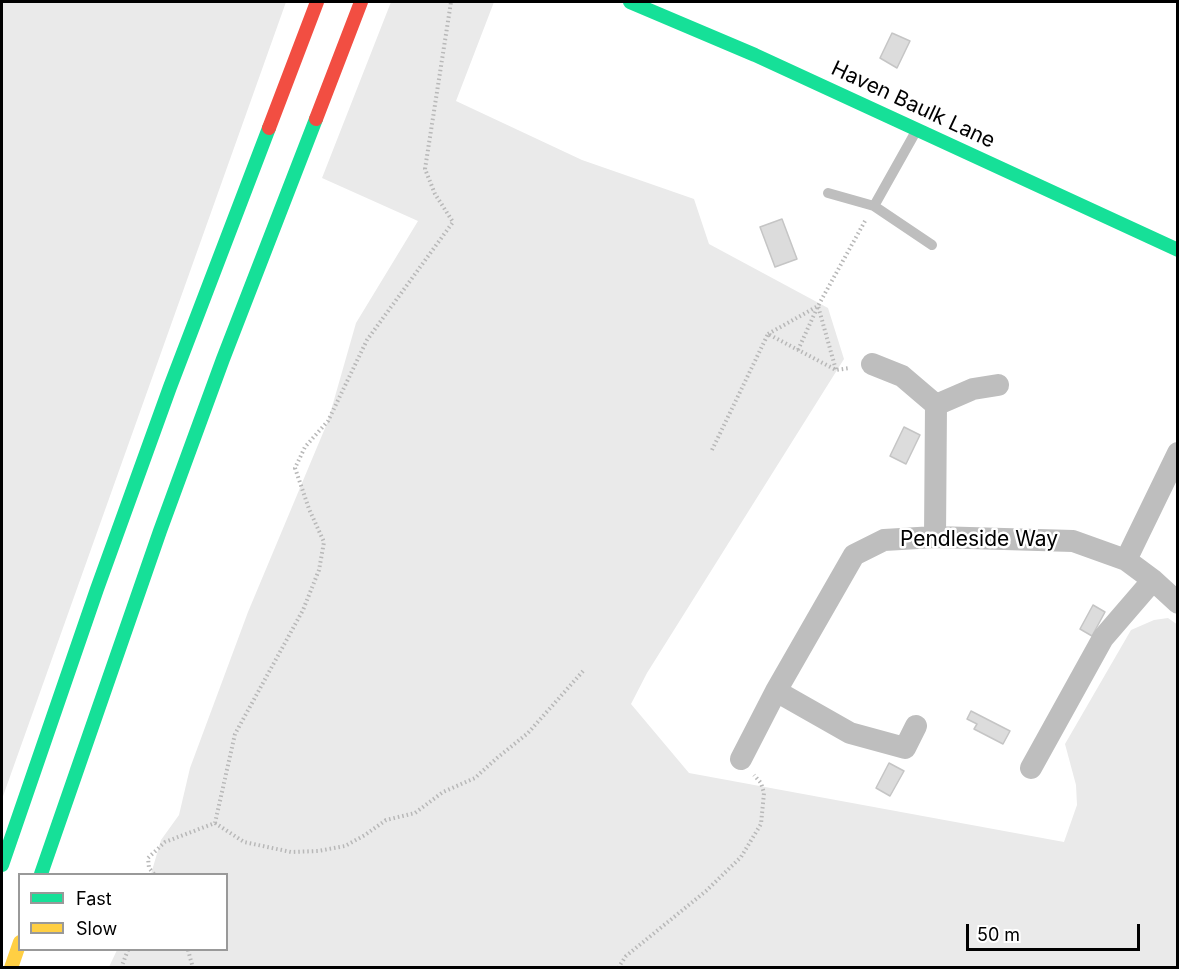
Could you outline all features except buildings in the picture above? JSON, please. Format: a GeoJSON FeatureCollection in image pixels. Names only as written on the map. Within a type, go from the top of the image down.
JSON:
{"type":"FeatureCollection","features":[{"type":"Feature","properties":{"kind":"main road"},"geometry":{"type":"LineString","coordinates":[[2,866],[96,589],[317,2]]}},
{"type":"Feature","properties":{"kind":"main road"},"geometry":{"type":"LineString","coordinates":[[41,873],[160,531],[223,359],[362,2]]}},
{"type":"Feature","properties":{"kind":"main road","name":"Haven Baulk Lane"},"geometry":{"type":"LineString","coordinates":[[630,2],[755,55],[1178,250]]}},
{"type":"Feature","properties":{"kind":"main road"},"geometry":{"type":"LineString","coordinates":[[11,968],[18,948]]}},
{"type":"Feature","properties":{"kind":"street"},"geometry":{"type":"LineString","coordinates":[[872,364],[902,376],[936,405],[935,537]]}},
{"type":"Feature","properties":{"kind":"street"},"geometry":{"type":"LineString","coordinates":[[936,405],[973,389],[998,385]]}},
{"type":"Feature","properties":{"kind":"street"},"geometry":{"type":"LineString","coordinates":[[1126,560],[1178,453]]}},
{"type":"Feature","properties":{"kind":"street","name":"Pendleside Way"},"geometry":{"type":"LineString","coordinates":[[741,759],[776,691],[854,555],[884,540],[935,537],[1073,541],[1126,560],[1178,603]]}},
{"type":"Feature","properties":{"kind":"street"},"geometry":{"type":"LineString","coordinates":[[1031,768],[1103,638],[1153,580]]}},
{"type":"Feature","properties":{"kind":"street"},"geometry":{"type":"LineString","coordinates":[[776,691],[850,733],[905,748],[916,726]]}},
{"type":"Feature","properties":{"kind":"lane"},"geometry":{"type":"LineString","coordinates":[[874,206],[917,130]]}},
{"type":"Feature","properties":{"kind":"lane"},"geometry":{"type":"LineString","coordinates":[[828,193],[874,206],[932,245]]}},
{"type":"Feature","properties":{"kind":"path"},"geometry":{"type":"LineString","coordinates":[[215,823],[235,734],[303,610],[319,570],[324,542],[309,509],[296,468],[305,447],[328,421],[367,340],[453,222],[435,194],[425,169],[452,2]]}},
{"type":"Feature","properties":{"kind":"path"},"geometry":{"type":"LineString","coordinates":[[798,350],[818,306],[874,206]]}},
{"type":"Feature","properties":{"kind":"path"},"geometry":{"type":"LineString","coordinates":[[712,450],[768,334],[818,306]]}},
{"type":"Feature","properties":{"kind":"path"},"geometry":{"type":"LineString","coordinates":[[818,306],[836,370]]}},
{"type":"Feature","properties":{"kind":"path"},"geometry":{"type":"LineString","coordinates":[[768,334],[836,370],[872,364]]}},
{"type":"Feature","properties":{"kind":"path"},"geometry":{"type":"LineString","coordinates":[[215,823],[244,842],[291,852],[318,851],[345,846],[365,836],[386,820],[415,813],[443,792],[475,778],[528,733],[584,670]]}},
{"type":"Feature","properties":{"kind":"path"},"geometry":{"type":"LineString","coordinates":[[618,968],[626,956],[724,875],[741,857],[762,824],[764,794],[761,783],[741,759]]}},
{"type":"Feature","properties":{"kind":"path"},"geometry":{"type":"LineString","coordinates":[[153,873],[149,868],[148,858],[165,842],[215,823]]}},
{"type":"Feature","properties":{"kind":"path"},"geometry":{"type":"LineString","coordinates":[[121,968],[128,951]]}},
{"type":"Feature","properties":{"kind":"path"},"geometry":{"type":"LineString","coordinates":[[188,951],[193,968]]}},
{"type":"Feature","properties":{"kind":"shaded area"},"geometry":{"type":"Polygon","coordinates":[[[2,2],[286,2],[2,799],[2,2]]]}},
{"type":"Feature","properties":{"kind":"shaded area"},"geometry":{"type":"Polygon","coordinates":[[[391,2],[494,2],[456,101],[582,160],[694,199],[709,244],[828,308],[844,359],[647,673],[631,704],[689,773],[1064,842],[1077,805],[1076,785],[1065,744],[1131,630],[1154,620],[1168,618],[1178,625],[1177,967],[109,967],[117,951],[228,951],[228,873],[151,873],[161,840],[179,815],[190,768],[248,612],[328,421],[356,323],[418,221],[322,178],[391,2]]]}},
{"type":"Feature","properties":{"kind":"traffic: fast"},"geometry":{"type":"LineString","coordinates":[[630,2],[755,55],[1178,250]]}},
{"type":"Feature","properties":{"kind":"traffic: fast"},"geometry":{"type":"LineString","coordinates":[[41,873],[160,531],[223,359],[316,119]]}},
{"type":"Feature","properties":{"kind":"traffic: fast"},"geometry":{"type":"LineString","coordinates":[[2,865],[97,589],[170,387],[269,128]]}},
{"type":"Feature","properties":{"kind":"traffic: slow"},"geometry":{"type":"LineString","coordinates":[[11,968],[18,948]]}},
{"type":"Feature","properties":{"kind":"traffic: jam"},"geometry":{"type":"LineString","coordinates":[[269,128],[317,2]]}},
{"type":"Feature","properties":{"kind":"traffic: jam"},"geometry":{"type":"LineString","coordinates":[[316,119],[361,2]]}}]}
